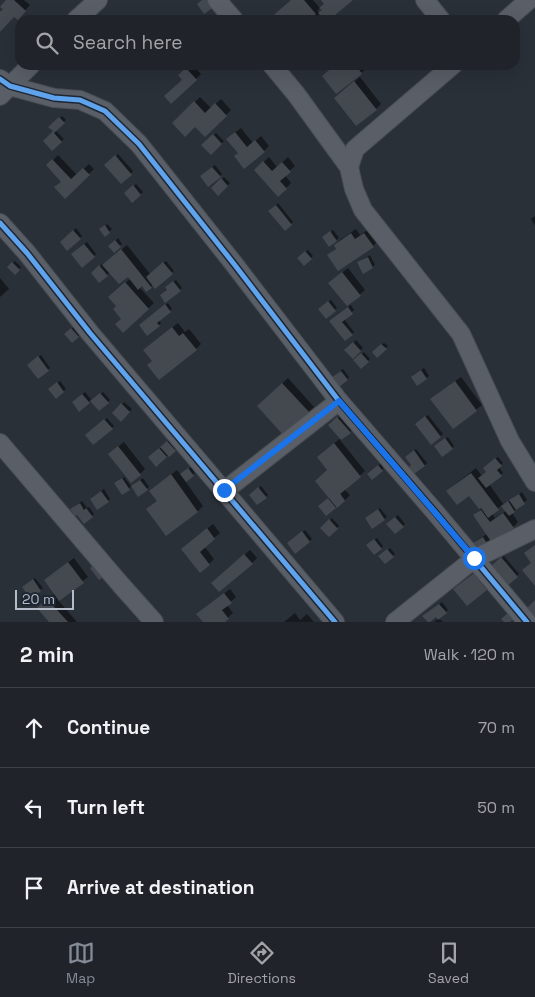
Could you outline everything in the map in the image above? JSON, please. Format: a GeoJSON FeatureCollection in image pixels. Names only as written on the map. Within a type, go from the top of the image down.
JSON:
{"type":"FeatureCollection","features":[{"type":"Feature","properties":{"kind":"street"},"geometry":{"type":"LineString","coordinates":[[82,15],[98,0]]}},
{"type":"Feature","properties":{"kind":"street"},"geometry":{"type":"LineString","coordinates":[[217,0],[230,15]]}},
{"type":"Feature","properties":{"kind":"street"},"geometry":{"type":"LineString","coordinates":[[425,0],[437,15]]}},
{"type":"Feature","properties":{"kind":"street"},"geometry":{"type":"LineString","coordinates":[[512,15],[529,0]]}},
{"type":"Feature","properties":{"kind":"street"},"geometry":{"type":"LineString","coordinates":[[3,87],[25,70]]}},
{"type":"Feature","properties":{"kind":"street"},"geometry":{"type":"LineString","coordinates":[[276,70],[349,167],[354,189],[363,210],[461,334],[510,441],[535,482]]}},
{"type":"Feature","properties":{"kind":"street"},"geometry":{"type":"LineString","coordinates":[[349,167],[355,149],[447,70]]}},
{"type":"Feature","properties":{"kind":"street"},"geometry":{"type":"LineString","coordinates":[[3,87],[54,98],[80,100],[105,111],[139,144],[339,401],[527,622]]}},
{"type":"Feature","properties":{"kind":"street"},"geometry":{"type":"LineString","coordinates":[[0,223],[27,253],[90,333],[335,622]]}},
{"type":"Feature","properties":{"kind":"street"},"geometry":{"type":"LineString","coordinates":[[224,490],[339,401]]}},
{"type":"Feature","properties":{"kind":"street"},"geometry":{"type":"LineString","coordinates":[[0,442],[154,622]]}},
{"type":"Feature","properties":{"kind":"street"},"geometry":{"type":"LineString","coordinates":[[395,622],[474,558],[535,529]]}},
{"type":"Feature","properties":{"kind":"building"},"geometry":{"type":"Polygon","coordinates":[[[6,0],[14,0],[26,11],[22,15],[15,15],[15,18],[0,32],[0,12],[3,9],[0,7],[6,0]]]}},
{"type":"Feature","properties":{"kind":"building"},"geometry":{"type":"Polygon","coordinates":[[[202,0],[209,0],[214,7],[204,14],[197,4],[202,0]]]}},
{"type":"Feature","properties":{"kind":"building"},"geometry":{"type":"Polygon","coordinates":[[[291,0],[304,0],[316,14],[314,15],[274,15],[291,0]]]}},
{"type":"Feature","properties":{"kind":"building"},"geometry":{"type":"Polygon","coordinates":[[[321,0],[353,0],[335,15],[320,15],[318,13],[322,10],[319,8],[324,4],[321,0]]]}},
{"type":"Feature","properties":{"kind":"building"},"geometry":{"type":"Polygon","coordinates":[[[184,70],[188,70],[197,80],[171,104],[164,96],[182,80],[178,75],[184,70]]]}},
{"type":"Feature","properties":{"kind":"building"},"geometry":{"type":"Polygon","coordinates":[[[329,70],[359,70],[362,74],[336,94],[322,76],[329,70]]]}},
{"type":"Feature","properties":{"kind":"building"},"geometry":{"type":"Polygon","coordinates":[[[354,81],[377,110],[356,126],[334,98],[354,81]]]}},
{"type":"Feature","properties":{"kind":"building"},"geometry":{"type":"Polygon","coordinates":[[[194,101],[205,113],[215,103],[227,116],[205,137],[195,127],[185,137],[172,123],[194,101]]]}},
{"type":"Feature","properties":{"kind":"building"},"geometry":{"type":"Polygon","coordinates":[[[59,117],[65,123],[54,133],[62,142],[52,151],[43,141],[53,131],[48,127],[59,117]]]}},
{"type":"Feature","properties":{"kind":"building"},"geometry":{"type":"Polygon","coordinates":[[[235,132],[247,147],[255,140],[265,152],[244,169],[234,156],[238,153],[226,139],[235,132]]]}},
{"type":"Feature","properties":{"kind":"building"},"geometry":{"type":"Polygon","coordinates":[[[213,134],[222,144],[211,155],[201,145],[213,134]]]}},
{"type":"Feature","properties":{"kind":"building"},"geometry":{"type":"Polygon","coordinates":[[[115,155],[132,175],[121,184],[104,165],[115,155]]]}},
{"type":"Feature","properties":{"kind":"building"},"geometry":{"type":"Polygon","coordinates":[[[52,159],[71,179],[83,168],[90,175],[65,199],[54,187],[61,182],[46,165],[52,159]]]}},
{"type":"Feature","properties":{"kind":"building"},"geometry":{"type":"Polygon","coordinates":[[[263,161],[272,171],[282,162],[291,172],[280,181],[287,189],[278,197],[254,170],[263,161]]]}},
{"type":"Feature","properties":{"kind":"building"},"geometry":{"type":"Polygon","coordinates":[[[212,167],[221,177],[208,187],[200,176],[212,167]]]}},
{"type":"Feature","properties":{"kind":"building"},"geometry":{"type":"Polygon","coordinates":[[[221,178],[228,186],[218,196],[211,188],[221,178]]]}},
{"type":"Feature","properties":{"kind":"building"},"geometry":{"type":"Polygon","coordinates":[[[133,185],[141,195],[132,203],[124,193],[133,185]]]}},
{"type":"Feature","properties":{"kind":"building"},"geometry":{"type":"Polygon","coordinates":[[[276,205],[292,225],[285,231],[268,211],[276,205]]]}},
{"type":"Feature","properties":{"kind":"building"},"geometry":{"type":"Polygon","coordinates":[[[105,225],[110,233],[105,237],[99,229],[105,225]]]}},
{"type":"Feature","properties":{"kind":"building"},"geometry":{"type":"Polygon","coordinates":[[[73,230],[81,239],[67,251],[60,242],[73,230]]]}},
{"type":"Feature","properties":{"kind":"building"},"geometry":{"type":"Polygon","coordinates":[[[330,231],[337,241],[329,247],[322,237],[330,231]]]}},
{"type":"Feature","properties":{"kind":"building"},"geometry":{"type":"Polygon","coordinates":[[[351,233],[355,239],[364,233],[374,247],[338,271],[327,255],[336,249],[334,245],[351,233]]]}},
{"type":"Feature","properties":{"kind":"building"},"geometry":{"type":"Polygon","coordinates":[[[115,240],[121,247],[114,253],[108,246],[115,240]]]}},
{"type":"Feature","properties":{"kind":"building"},"geometry":{"type":"Polygon","coordinates":[[[84,244],[95,257],[82,268],[71,254],[84,244]]]}},
{"type":"Feature","properties":{"kind":"building"},"geometry":{"type":"Polygon","coordinates":[[[121,249],[152,288],[146,292],[142,286],[138,290],[128,277],[119,284],[102,265],[121,249]]]}},
{"type":"Feature","properties":{"kind":"building"},"geometry":{"type":"Polygon","coordinates":[[[305,251],[312,259],[304,266],[297,258],[305,251]]]}},
{"type":"Feature","properties":{"kind":"building"},"geometry":{"type":"Polygon","coordinates":[[[368,257],[373,268],[363,274],[357,262],[368,257]]]}},
{"type":"Feature","properties":{"kind":"building"},"geometry":{"type":"Polygon","coordinates":[[[12,262],[20,270],[15,275],[7,267],[12,262]]]}},
{"type":"Feature","properties":{"kind":"building"},"geometry":{"type":"Polygon","coordinates":[[[163,262],[173,274],[155,289],[146,277],[163,262]]]}},
{"type":"Feature","properties":{"kind":"building"},"geometry":{"type":"Polygon","coordinates":[[[99,265],[108,276],[99,283],[91,273],[99,265]]]}},
{"type":"Feature","properties":{"kind":"building"},"geometry":{"type":"Polygon","coordinates":[[[342,272],[361,296],[347,306],[328,283],[342,272]]]}},
{"type":"Feature","properties":{"kind":"building"},"geometry":{"type":"Polygon","coordinates":[[[173,281],[181,291],[165,303],[160,295],[167,290],[165,287],[173,281]]]}},
{"type":"Feature","properties":{"kind":"building"},"geometry":{"type":"Polygon","coordinates":[[[125,282],[149,309],[123,333],[115,324],[121,319],[113,309],[116,306],[108,297],[125,282]]]}},
{"type":"Feature","properties":{"kind":"building"},"geometry":{"type":"Polygon","coordinates":[[[328,301],[336,311],[326,319],[318,309],[328,301]]]}},
{"type":"Feature","properties":{"kind":"building"},"geometry":{"type":"Polygon","coordinates":[[[165,304],[171,312],[157,323],[160,326],[147,336],[139,325],[165,304]]]}},
{"type":"Feature","properties":{"kind":"building"},"geometry":{"type":"Polygon","coordinates":[[[348,307],[353,314],[342,322],[353,335],[345,341],[329,321],[348,307]]]}},
{"type":"Feature","properties":{"kind":"building"},"geometry":{"type":"Polygon","coordinates":[[[172,327],[179,336],[183,333],[197,350],[159,380],[147,365],[152,361],[143,350],[172,327]]]}},
{"type":"Feature","properties":{"kind":"building"},"geometry":{"type":"Polygon","coordinates":[[[71,328],[79,337],[72,343],[64,334],[71,328]]]}},
{"type":"Feature","properties":{"kind":"building"},"geometry":{"type":"Polygon","coordinates":[[[353,342],[361,351],[353,359],[344,350],[353,342]]]}},
{"type":"Feature","properties":{"kind":"building"},"geometry":{"type":"Polygon","coordinates":[[[381,344],[387,349],[377,358],[372,352],[381,344]]]}},
{"type":"Feature","properties":{"kind":"building"},"geometry":{"type":"Polygon","coordinates":[[[361,353],[369,362],[361,369],[353,360],[361,353]]]}},
{"type":"Feature","properties":{"kind":"building"},"geometry":{"type":"Polygon","coordinates":[[[38,356],[49,371],[38,379],[27,365],[38,356]]]}},
{"type":"Feature","properties":{"kind":"building"},"geometry":{"type":"Polygon","coordinates":[[[421,370],[427,379],[417,386],[411,377],[421,370]]]}},
{"type":"Feature","properties":{"kind":"building"},"geometry":{"type":"Polygon","coordinates":[[[341,371],[348,380],[339,387],[331,378],[341,371]]]}},
{"type":"Feature","properties":{"kind":"building"},"geometry":{"type":"Polygon","coordinates":[[[455,381],[477,411],[453,429],[430,399],[455,381]]]}},
{"type":"Feature","properties":{"kind":"building"},"geometry":{"type":"Polygon","coordinates":[[[57,382],[64,392],[56,399],[48,389],[57,382]]]}},
{"type":"Feature","properties":{"kind":"building"},"geometry":{"type":"Polygon","coordinates":[[[282,383],[310,413],[284,436],[257,406],[282,383]]]}},
{"type":"Feature","properties":{"kind":"building"},"geometry":{"type":"Polygon","coordinates":[[[100,393],[109,403],[99,411],[90,401],[100,393]]]}},
{"type":"Feature","properties":{"kind":"building"},"geometry":{"type":"Polygon","coordinates":[[[82,394],[90,403],[79,412],[72,402],[82,394]]]}},
{"type":"Feature","properties":{"kind":"building"},"geometry":{"type":"Polygon","coordinates":[[[121,403],[130,412],[121,422],[112,413],[121,403]]]}},
{"type":"Feature","properties":{"kind":"building"},"geometry":{"type":"Polygon","coordinates":[[[425,416],[441,437],[431,445],[415,424],[425,416]]]}},
{"type":"Feature","properties":{"kind":"building"},"geometry":{"type":"Polygon","coordinates":[[[337,417],[351,433],[341,440],[328,425],[337,417]]]}},
{"type":"Feature","properties":{"kind":"building"},"geometry":{"type":"Polygon","coordinates":[[[104,419],[113,429],[93,445],[85,435],[104,419]]]}},
{"type":"Feature","properties":{"kind":"building"},"geometry":{"type":"Polygon","coordinates":[[[445,438],[453,449],[442,457],[434,446],[445,438]]]}},
{"type":"Feature","properties":{"kind":"building"},"geometry":{"type":"Polygon","coordinates":[[[167,441],[176,451],[169,457],[160,447],[167,441]]]}},
{"type":"Feature","properties":{"kind":"building"},"geometry":{"type":"Polygon","coordinates":[[[334,443],[361,477],[340,494],[345,501],[337,508],[315,481],[327,470],[317,457],[334,443]]]}},
{"type":"Feature","properties":{"kind":"building"},"geometry":{"type":"Polygon","coordinates":[[[118,446],[141,475],[131,483],[108,454],[118,446]]]}},
{"type":"Feature","properties":{"kind":"building"},"geometry":{"type":"Polygon","coordinates":[[[159,448],[167,457],[156,467],[148,457],[159,448]]]}},
{"type":"Feature","properties":{"kind":"building"},"geometry":{"type":"Polygon","coordinates":[[[414,450],[425,466],[414,474],[409,467],[411,465],[405,457],[414,450]]]}},
{"type":"Feature","properties":{"kind":"building"},"geometry":{"type":"Polygon","coordinates":[[[495,458],[502,466],[497,470],[502,476],[486,488],[478,478],[486,472],[483,468],[495,458]]]}},
{"type":"Feature","properties":{"kind":"building"},"geometry":{"type":"Polygon","coordinates":[[[378,465],[383,471],[372,480],[367,474],[378,465]]]}},
{"type":"Feature","properties":{"kind":"building"},"geometry":{"type":"Polygon","coordinates":[[[188,468],[194,476],[186,482],[180,474],[188,468]]]}},
{"type":"Feature","properties":{"kind":"building"},"geometry":{"type":"Polygon","coordinates":[[[471,473],[499,510],[488,518],[469,496],[457,505],[446,491],[471,473]]]}},
{"type":"Feature","properties":{"kind":"building"},"geometry":{"type":"Polygon","coordinates":[[[171,474],[198,512],[166,536],[146,509],[157,501],[149,491],[171,474]]]}},
{"type":"Feature","properties":{"kind":"building"},"geometry":{"type":"Polygon","coordinates":[[[122,478],[130,490],[122,495],[114,483],[122,478]]]}},
{"type":"Feature","properties":{"kind":"building"},"geometry":{"type":"Polygon","coordinates":[[[140,480],[148,490],[138,497],[131,486],[140,480]]]}},
{"type":"Feature","properties":{"kind":"building"},"geometry":{"type":"Polygon","coordinates":[[[258,487],[267,498],[257,505],[249,495],[258,487]]]}},
{"type":"Feature","properties":{"kind":"building"},"geometry":{"type":"Polygon","coordinates":[[[101,491],[109,502],[97,510],[90,499],[101,491]]]}},
{"type":"Feature","properties":{"kind":"building"},"geometry":{"type":"Polygon","coordinates":[[[519,494],[525,504],[516,510],[509,500],[519,494]]]}},
{"type":"Feature","properties":{"kind":"building"},"geometry":{"type":"Polygon","coordinates":[[[328,498],[336,508],[326,516],[318,506],[328,498]]]}},
{"type":"Feature","properties":{"kind":"building"},"geometry":{"type":"Polygon","coordinates":[[[508,501],[515,512],[509,516],[501,506],[508,501]]]}},
{"type":"Feature","properties":{"kind":"building"},"geometry":{"type":"Polygon","coordinates":[[[80,503],[84,510],[86,508],[93,517],[84,524],[70,509],[80,503]]]}},
{"type":"Feature","properties":{"kind":"building"},"geometry":{"type":"Polygon","coordinates":[[[378,509],[385,520],[372,529],[365,518],[378,509]]]}},
{"type":"Feature","properties":{"kind":"building"},"geometry":{"type":"Polygon","coordinates":[[[481,510],[490,522],[503,513],[514,528],[492,543],[473,515],[481,510]]]}},
{"type":"Feature","properties":{"kind":"building"},"geometry":{"type":"Polygon","coordinates":[[[395,517],[404,527],[395,534],[386,524],[395,517]]]}},
{"type":"Feature","properties":{"kind":"building"},"geometry":{"type":"Polygon","coordinates":[[[329,519],[338,529],[329,537],[320,528],[329,519]]]}},
{"type":"Feature","properties":{"kind":"building"},"geometry":{"type":"Polygon","coordinates":[[[207,528],[215,539],[200,552],[210,565],[200,573],[181,549],[207,528]]]}},
{"type":"Feature","properties":{"kind":"building"},"geometry":{"type":"Polygon","coordinates":[[[302,531],[310,542],[295,554],[287,543],[302,531]]]}},
{"type":"Feature","properties":{"kind":"building"},"geometry":{"type":"Polygon","coordinates":[[[483,537],[488,545],[479,552],[473,543],[483,537]]]}},
{"type":"Feature","properties":{"kind":"building"},"geometry":{"type":"Polygon","coordinates":[[[374,539],[382,549],[374,555],[366,545],[374,539]]]}},
{"type":"Feature","properties":{"kind":"building"},"geometry":{"type":"Polygon","coordinates":[[[535,545],[535,586],[522,570],[531,563],[524,553],[535,545]]]}},
{"type":"Feature","properties":{"kind":"building"},"geometry":{"type":"Polygon","coordinates":[[[387,549],[394,557],[385,564],[378,556],[387,549]]]}},
{"type":"Feature","properties":{"kind":"building"},"geometry":{"type":"Polygon","coordinates":[[[244,554],[253,564],[219,592],[211,583],[244,554]]]}},
{"type":"Feature","properties":{"kind":"building"},"geometry":{"type":"Polygon","coordinates":[[[501,557],[518,577],[507,586],[490,567],[501,557]]]}},
{"type":"Feature","properties":{"kind":"building"},"geometry":{"type":"Polygon","coordinates":[[[68,562],[84,583],[59,601],[44,580],[68,562]]]}},
{"type":"Feature","properties":{"kind":"building"},"geometry":{"type":"Polygon","coordinates":[[[95,564],[104,576],[99,580],[90,568],[95,564]]]}},
{"type":"Feature","properties":{"kind":"building"},"geometry":{"type":"Polygon","coordinates":[[[474,573],[487,590],[467,606],[453,589],[474,573]]]}},
{"type":"Feature","properties":{"kind":"building"},"geometry":{"type":"Polygon","coordinates":[[[33,579],[41,591],[31,599],[22,587],[33,579]]]}},
{"type":"Feature","properties":{"kind":"building"},"geometry":{"type":"Polygon","coordinates":[[[224,593],[232,603],[222,610],[229,619],[225,622],[203,622],[196,614],[224,593]]]}},
{"type":"Feature","properties":{"kind":"building"},"geometry":{"type":"Polygon","coordinates":[[[47,599],[68,622],[49,622],[37,608],[47,599]]]}},
{"type":"Feature","properties":{"kind":"building"},"geometry":{"type":"Polygon","coordinates":[[[535,600],[535,615],[533,617],[526,609],[535,600]]]}},
{"type":"Feature","properties":{"kind":"building"},"geometry":{"type":"Polygon","coordinates":[[[439,604],[447,613],[438,620],[436,617],[428,622],[422,616],[439,604]]]}},
{"type":"Feature","properties":{"kind":"building"},"geometry":{"type":"Polygon","coordinates":[[[508,613],[513,619],[510,622],[504,622],[501,619],[508,613]]]}},
{"type":"Feature","properties":{"kind":"cycle path"},"geometry":{"type":"LineString","coordinates":[[0,79],[10,86],[54,98],[80,100],[105,111],[139,144],[339,401],[527,622]]}},
{"type":"Feature","properties":{"kind":"cycle path"},"geometry":{"type":"LineString","coordinates":[[0,223],[27,253],[90,333],[335,622]]}},
{"type":"Feature","properties":{"kind":"route"},"geometry":{"type":"LineString","coordinates":[[224,490],[339,401],[474,558]]}}]}
